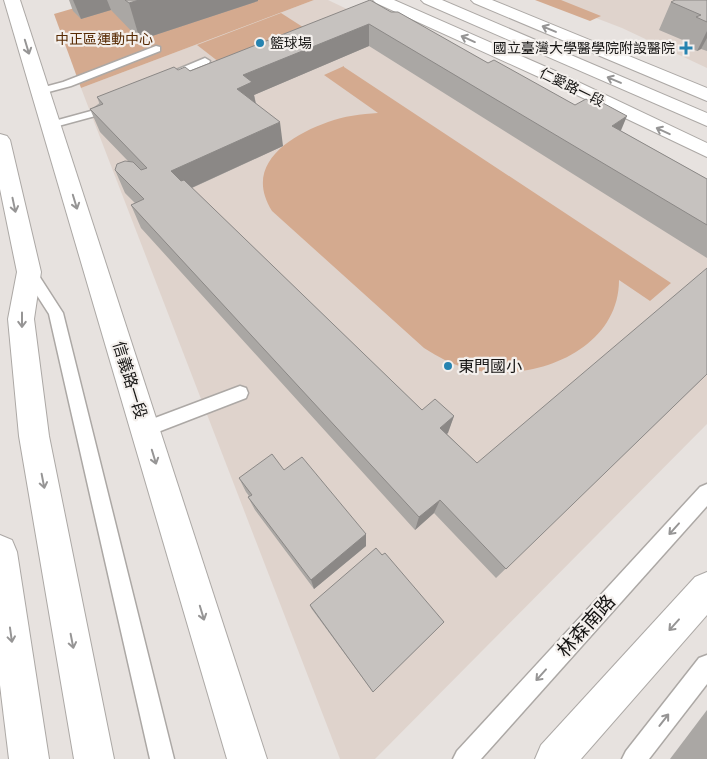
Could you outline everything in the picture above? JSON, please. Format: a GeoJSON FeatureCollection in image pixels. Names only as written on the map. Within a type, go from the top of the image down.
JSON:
{"type":"FeatureCollection","features":[{"type":"Feature","properties":{"kind":"main road","name":"信義路一段"},"geometry":{"type":"LineString","coordinates":[[12,0],[247,759]]}},
{"type":"Feature","properties":{"kind":"main road","name":"仁愛路一段"},"geometry":{"type":"LineString","coordinates":[[382,0],[546,74],[707,151]]}},
{"type":"Feature","properties":{"kind":"main road","name":"仁愛路一段"},"geometry":{"type":"LineString","coordinates":[[429,0],[707,120]]}},
{"type":"Feature","properties":{"kind":"main road"},"geometry":{"type":"LineString","coordinates":[[479,0],[707,95]]}},
{"type":"Feature","properties":{"kind":"main road"},"geometry":{"type":"LineString","coordinates":[[0,140],[29,272],[21,319],[34,436],[94,759]]}},
{"type":"Feature","properties":{"kind":"main road"},"geometry":{"type":"LineString","coordinates":[[0,552],[29,759]]}},
{"type":"Feature","properties":{"kind":"main road"},"geometry":{"type":"LineString","coordinates":[[555,759],[707,589]]}},
{"type":"Feature","properties":{"kind":"lane"},"geometry":{"type":"LineString","coordinates":[[41,91],[67,84],[156,49]]}},
{"type":"Feature","properties":{"kind":"lane"},"geometry":{"type":"LineString","coordinates":[[161,79],[205,61]]}},
{"type":"Feature","properties":{"kind":"lane"},"geometry":{"type":"LineString","coordinates":[[51,125],[95,113],[116,96]]}},
{"type":"Feature","properties":{"kind":"lane"},"geometry":{"type":"LineString","coordinates":[[29,272],[56,313],[162,759]]}},
{"type":"Feature","properties":{"kind":"lane"},"geometry":{"type":"LineString","coordinates":[[145,429],[240,393]]}},
{"type":"Feature","properties":{"kind":"lane","name":"林森南路"},"geometry":{"type":"LineString","coordinates":[[465,759],[707,493]]}},
{"type":"Feature","properties":{"kind":"lane"},"geometry":{"type":"LineString","coordinates":[[634,759],[707,666]]}},
{"type":"Feature","properties":{"kind":"shaded area","name":"東門國小"},"geometry":{"type":"Polygon","coordinates":[[[314,0],[328,0],[707,180],[707,424],[375,759],[340,759],[81,88],[314,0]]]}},
{"type":"Feature","properties":{"kind":"shaded area","name":"國立臺灣大學醫學院附設醫院"},"geometry":{"type":"Polygon","coordinates":[[[549,0],[707,0],[707,68],[622,28],[549,0]]]}},
{"type":"Feature","properties":{"kind":"green space","name":"中正區運動中心"},"geometry":{"type":"Polygon","coordinates":[[[102,0],[314,0],[81,88],[54,14],[102,0]]]}},
{"type":"Feature","properties":{"kind":"green space"},"geometry":{"type":"Polygon","coordinates":[[[535,0],[561,0],[601,16],[590,21],[535,0]]]}},
{"type":"Feature","properties":{"kind":"green space","name":"籃球場"},"geometry":{"type":"Polygon","coordinates":[[[281,13],[323,40],[237,76],[197,45],[281,13]]]}},
{"type":"Feature","properties":{"kind":"green space"},"geometry":{"type":"Polygon","coordinates":[[[344,66],[671,283],[650,301],[619,280],[615,305],[604,326],[588,344],[567,357],[543,366],[518,372],[493,372],[469,369],[435,355],[424,348],[272,211],[264,195],[263,180],[267,166],[274,154],[285,144],[313,128],[334,120],[378,113],[324,75],[344,66]]]}},
{"type":"Feature","properties":{"kind":"building"},"geometry":{"type":"Polygon","coordinates":[[[125,0],[139,0],[129,3],[125,0]]]}},
{"type":"Feature","properties":{"kind":"building"},"geometry":{"type":"Polygon","coordinates":[[[370,0],[391,12],[398,12],[488,63],[494,60],[575,105],[586,99],[596,105],[601,102],[627,116],[612,126],[707,179],[707,225],[369,24],[243,75],[252,82],[237,89],[280,122],[171,171],[181,181],[184,180],[422,410],[435,399],[454,416],[440,428],[477,463],[707,268],[707,374],[506,569],[440,500],[419,517],[131,205],[144,199],[115,170],[117,164],[125,161],[133,162],[141,170],[147,168],[90,109],[103,104],[97,97],[174,67],[178,70],[185,67],[190,71],[370,0]]]}},
{"type":"Feature","properties":{"kind":"building"},"geometry":{"type":"Polygon","coordinates":[[[675,0],[707,0],[707,22],[696,17],[701,15],[671,2],[675,0]]]}},
{"type":"Feature","properties":{"kind":"building"},"geometry":{"type":"Polygon","coordinates":[[[272,454],[284,470],[302,457],[366,534],[311,580],[248,497],[252,495],[239,478],[272,454]]]}},
{"type":"Feature","properties":{"kind":"building"},"geometry":{"type":"Polygon","coordinates":[[[376,548],[382,555],[385,553],[444,622],[373,692],[310,605],[376,548]]]}},
{"type":"Feature","properties":{"kind":"place","name":"籃球場"},"geometry":{"type":"Point","coordinates":[260,43]}},
{"type":"Feature","properties":{"kind":"place","name":"國立臺灣大學醫學院附設醫院"},"geometry":{"type":"Point","coordinates":[686,48]}},
{"type":"Feature","properties":{"kind":"place","name":"東門國小"},"geometry":{"type":"Point","coordinates":[448,366]}}]}
